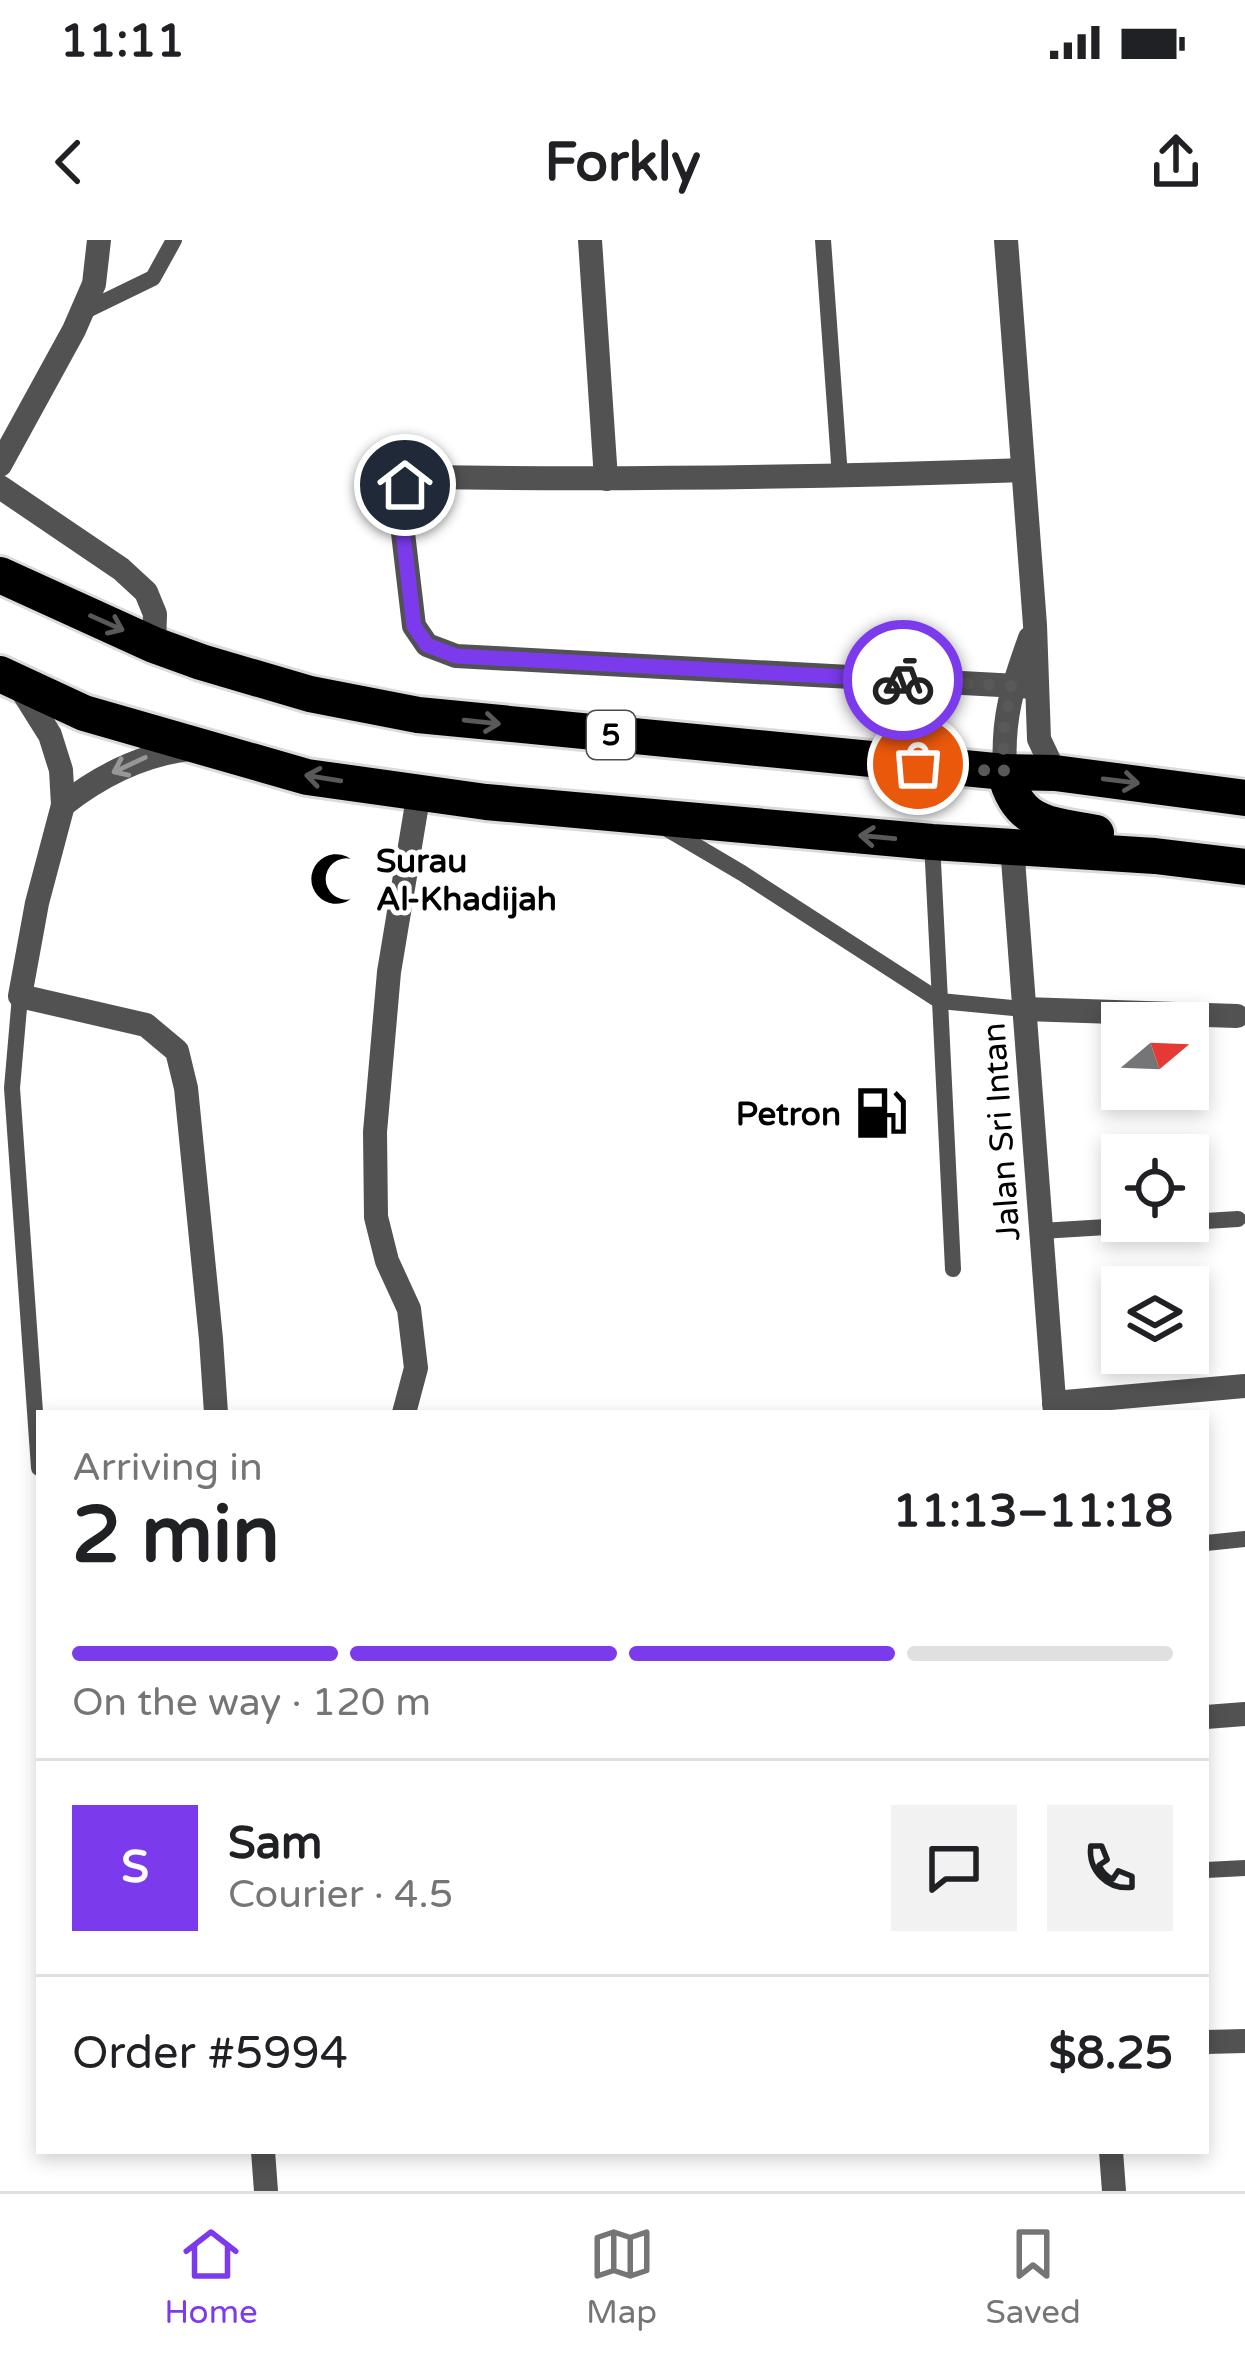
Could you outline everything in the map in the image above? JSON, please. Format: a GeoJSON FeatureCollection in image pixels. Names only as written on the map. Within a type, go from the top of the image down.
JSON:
{"type":"FeatureCollection","features":[{"type":"Feature","properties":{"kind":"highway","name":"5"},"geometry":{"type":"LineString","coordinates":[[0,575],[201,662],[310,694],[418,715],[1054,773],[1245,798]]}},
{"type":"Feature","properties":{"kind":"highway"},"geometry":{"type":"LineString","coordinates":[[9,679],[84,713],[307,776],[486,802],[1245,867]]}},
{"type":"Feature","properties":{"kind":"highway"},"geometry":{"type":"LineString","coordinates":[[1004,772],[1010,796],[1038,822],[1121,838],[1155,856]]}},
{"type":"Feature","properties":{"kind":"street"},"geometry":{"type":"LineString","coordinates":[[0,465],[82,312],[94,284],[99,240]]}},
{"type":"Feature","properties":{"kind":"street"},"geometry":{"type":"LineString","coordinates":[[590,240],[606,479]]}},
{"type":"Feature","properties":{"kind":"street"},"geometry":{"type":"LineString","coordinates":[[1004,772],[1003,734],[1025,687],[1035,625],[1006,240]]}},
{"type":"Feature","properties":{"kind":"street"},"geometry":{"type":"LineString","coordinates":[[1023,470],[424,478],[405,485],[399,499],[414,626],[427,645],[456,656],[1025,687]]}},
{"type":"Feature","properties":{"kind":"street"},"geometry":{"type":"LineString","coordinates":[[0,487],[122,569],[146,592],[155,614],[154,645]]}},
{"type":"Feature","properties":{"kind":"street"},"geometry":{"type":"LineString","coordinates":[[9,679],[50,735],[61,770],[63,805],[37,903],[20,996],[146,1025],[177,1051],[186,1088],[216,1410]]}},
{"type":"Feature","properties":{"kind":"street"},"geometry":{"type":"LineString","coordinates":[[1025,687],[1054,773]]}},
{"type":"Feature","properties":{"kind":"street"},"geometry":{"type":"LineString","coordinates":[[63,805],[88,785],[154,753],[204,748]]}},
{"type":"Feature","properties":{"kind":"street"},"geometry":{"type":"LineString","coordinates":[[405,1410],[416,1368],[409,1309],[387,1261],[376,1217],[375,1132],[389,972],[419,792]]}},
{"type":"Feature","properties":{"kind":"street","name":"Jalan Sri Intan"},"geometry":{"type":"LineString","coordinates":[[1012,846],[1054,1408]]}},
{"type":"Feature","properties":{"kind":"street"},"geometry":{"type":"LineString","coordinates":[[1024,1009],[1237,1016]]}},
{"type":"Feature","properties":{"kind":"street"},"geometry":{"type":"LineString","coordinates":[[1054,1408],[1245,1386]]}},
{"type":"Feature","properties":{"kind":"street"},"geometry":{"type":"LineString","coordinates":[[1209,1717],[1245,1714]]}},
{"type":"Feature","properties":{"kind":"street"},"geometry":{"type":"LineString","coordinates":[[1209,2042],[1245,2042]]}},
{"type":"Feature","properties":{"kind":"street"},"geometry":{"type":"LineString","coordinates":[[263,2154],[266,2191]]}},
{"type":"Feature","properties":{"kind":"street"},"geometry":{"type":"LineString","coordinates":[[1111,2154],[1114,2191]]}},
{"type":"Feature","properties":{"kind":"lane"},"geometry":{"type":"LineString","coordinates":[[82,312],[153,278],[174,240]]}},
{"type":"Feature","properties":{"kind":"lane"},"geometry":{"type":"LineString","coordinates":[[823,240],[840,476]]}},
{"type":"Feature","properties":{"kind":"lane"},"geometry":{"type":"LineString","coordinates":[[647,817],[940,1001],[1024,1009]]}},
{"type":"Feature","properties":{"kind":"lane"},"geometry":{"type":"LineString","coordinates":[[932,842],[953,1269]]}},
{"type":"Feature","properties":{"kind":"lane"},"geometry":{"type":"LineString","coordinates":[[20,996],[12,1088],[36,1426]]}},
{"type":"Feature","properties":{"kind":"lane"},"geometry":{"type":"LineString","coordinates":[[1041,1232],[1238,1219]]}},
{"type":"Feature","properties":{"kind":"lane"},"geometry":{"type":"LineString","coordinates":[[1209,1543],[1245,1540]]}},
{"type":"Feature","properties":{"kind":"lane"},"geometry":{"type":"LineString","coordinates":[[1209,1870],[1245,1868]]}},
{"type":"Feature","properties":{"kind":"way so far"},"geometry":{"type":"LineString","coordinates":[[903,680],[1012,686],[1003,734],[1004,772],[918,764]]}},
{"type":"Feature","properties":{"kind":"place","name":"Surau Al-Khadijah"},"geometry":{"type":"Point","coordinates":[336,879]}},
{"type":"Feature","properties":{"kind":"place","name":"Petron"},"geometry":{"type":"Point","coordinates":[881,1113]}},
{"type":"Feature","properties":{"kind":"route"},"geometry":{"type":"LineString","coordinates":[[405,485],[399,499],[414,626],[427,645],[456,656],[903,680]]}}]}
